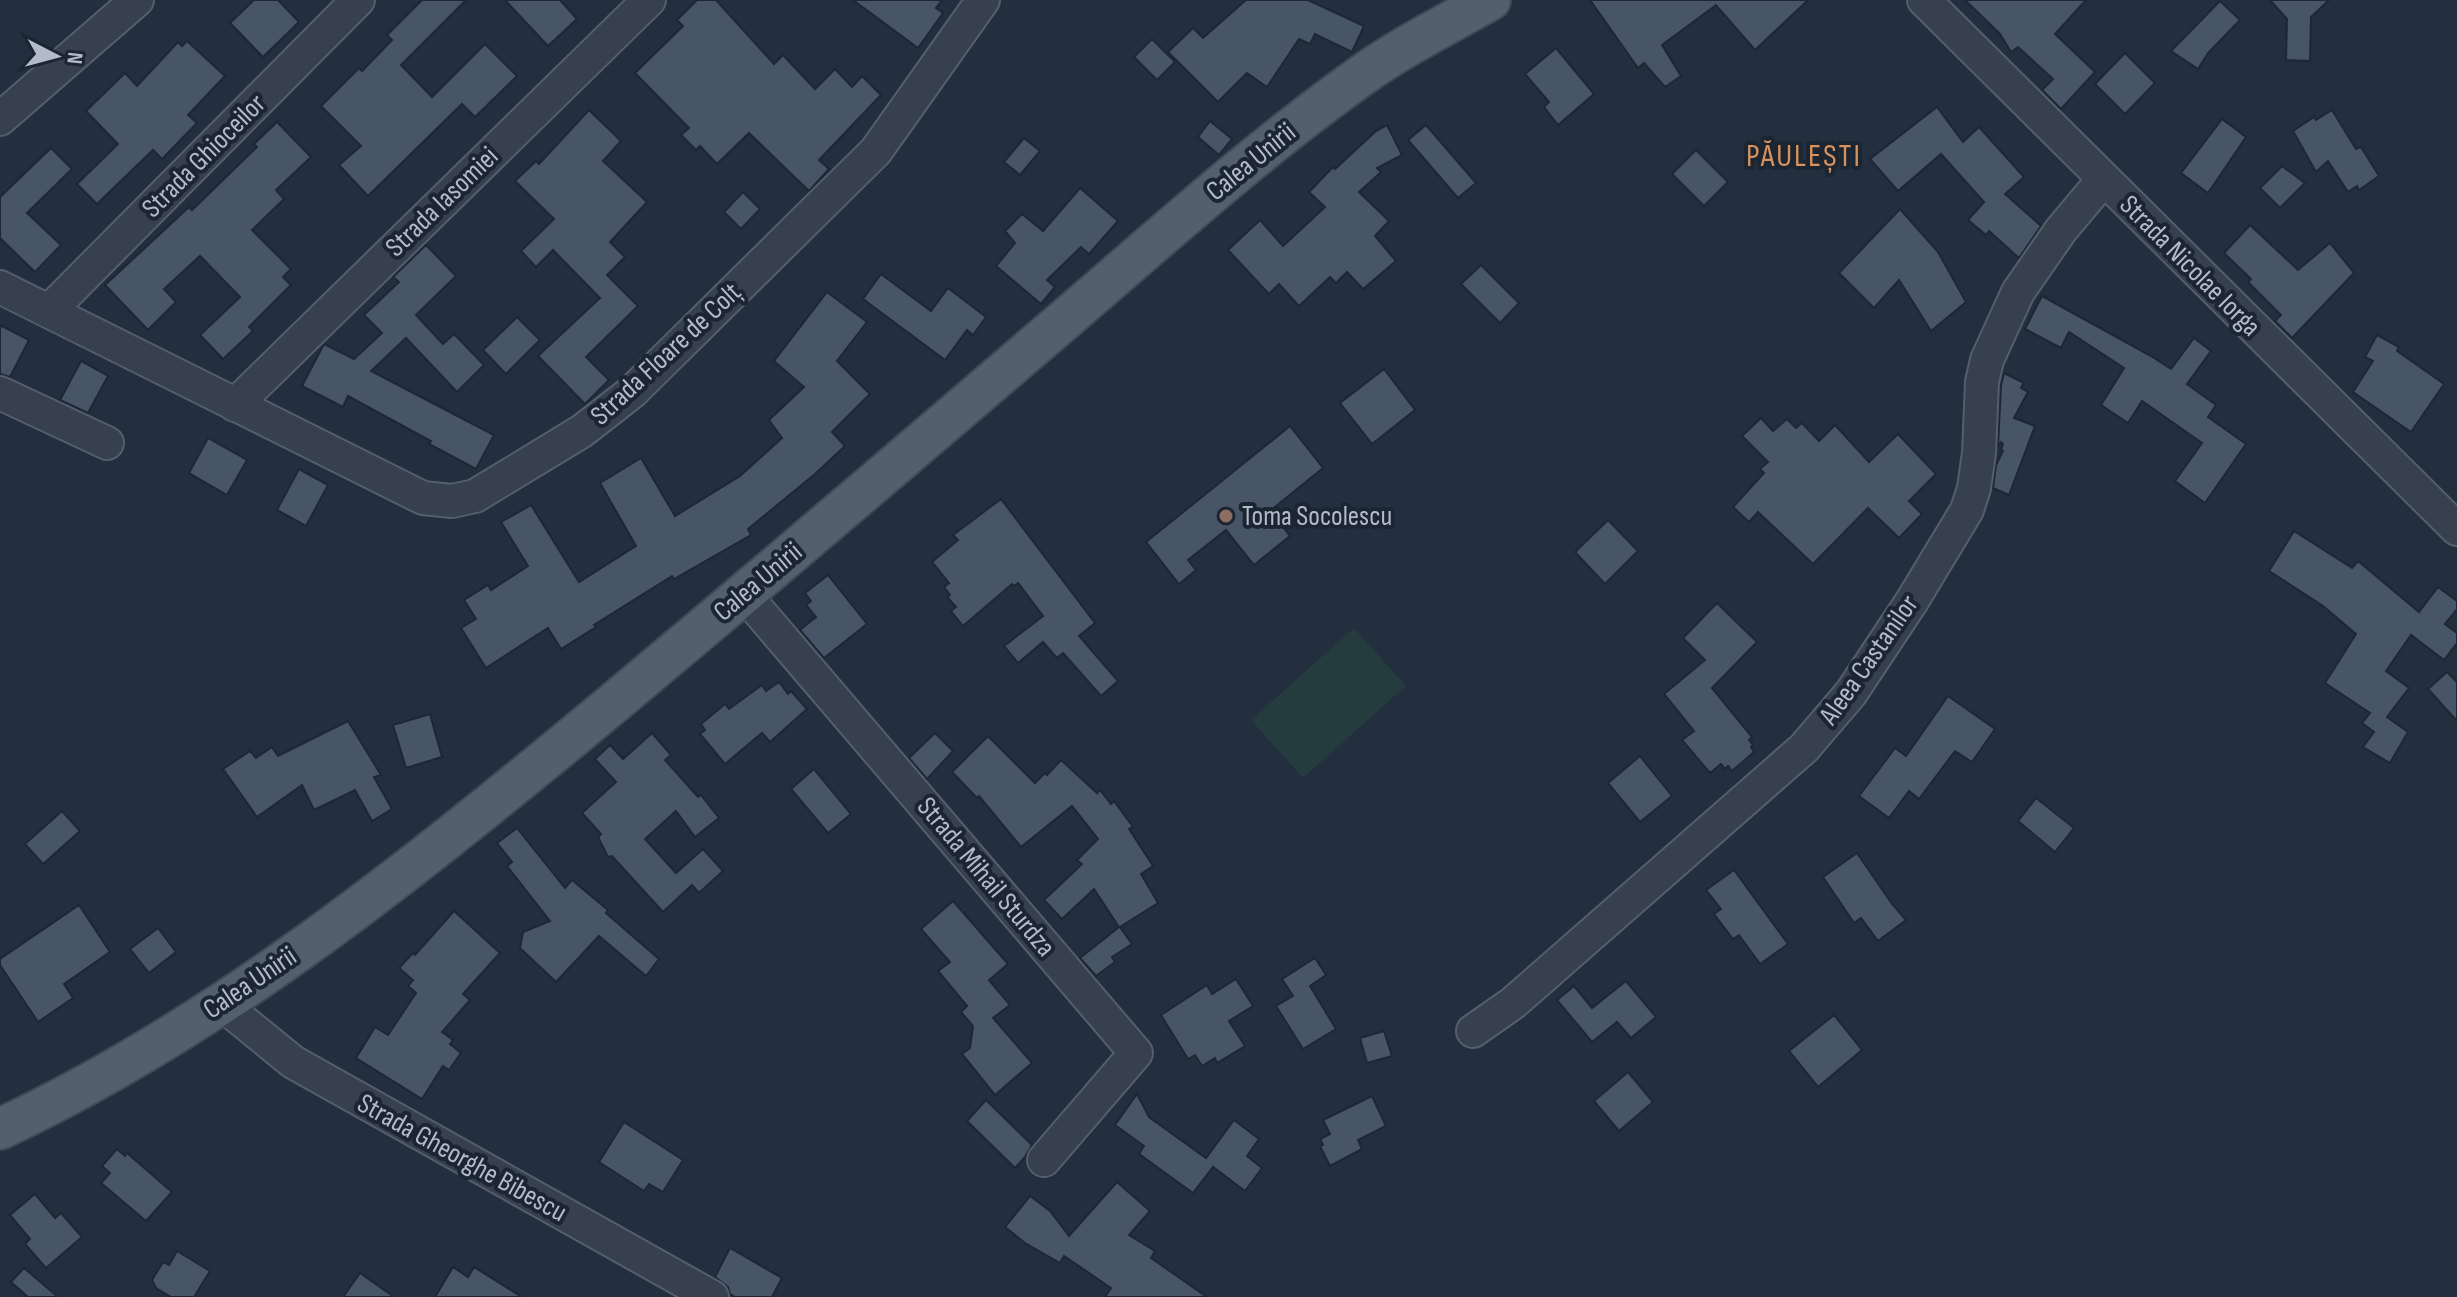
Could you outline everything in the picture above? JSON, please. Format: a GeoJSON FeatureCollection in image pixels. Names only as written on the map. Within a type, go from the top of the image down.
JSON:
{"type":"FeatureCollection","features":[{"type":"Feature","properties":{"kind":"main road","name":"Calea Unirii"},"geometry":{"type":"LineString","coordinates":[[0,1129],[133,1059],[222,1004],[345,918],[454,835],[745,595],[1269,145],[1372,68],[1490,0]]}},
{"type":"Feature","properties":{"kind":"street"},"geometry":{"type":"LineString","coordinates":[[0,119],[137,0]]}},
{"type":"Feature","properties":{"kind":"street","name":"Strada Ghioceilor"},"geometry":{"type":"LineString","coordinates":[[49,311],[358,0]]}},
{"type":"Feature","properties":{"kind":"street","name":"Strada Iasomiei"},"geometry":{"type":"LineString","coordinates":[[235,405],[649,0]]}},
{"type":"Feature","properties":{"kind":"street","name":"Strada Floare de Colț"},"geometry":{"type":"LineString","coordinates":[[0,287],[423,498],[452,501],[475,496],[582,431],[632,392],[876,151],[983,0]]}},
{"type":"Feature","properties":{"kind":"street","name":"Strada Nicolae Iorga"},"geometry":{"type":"LineString","coordinates":[[1924,0],[2457,529]]}},
{"type":"Feature","properties":{"kind":"street","name":"Aleea Castanilor"},"geometry":{"type":"LineString","coordinates":[[1473,1031],[1513,1003],[1804,748],[1851,693],[1967,510],[1979,453],[1982,382],[1987,360],[2018,292],[2061,230],[2103,180]]}},
{"type":"Feature","properties":{"kind":"street"},"geometry":{"type":"LineString","coordinates":[[0,393],[107,443]]}},
{"type":"Feature","properties":{"kind":"street","name":"Strada Mihail Sturdza"},"geometry":{"type":"LineString","coordinates":[[745,595],[1136,1053],[1044,1160]]}},
{"type":"Feature","properties":{"kind":"street","name":"Strada Gheorghe Bibescu"},"geometry":{"type":"LineString","coordinates":[[222,1004],[293,1062],[712,1297]]}},
{"type":"Feature","properties":{"kind":"green space"},"geometry":{"type":"Polygon","coordinates":[[[1354,628],[1406,686],[1303,778],[1251,720],[1354,628]]]}},
{"type":"Feature","properties":{"kind":"building"},"geometry":{"type":"Polygon","coordinates":[[[254,0],[278,0],[299,22],[263,57],[230,23],[254,0]]]}},
{"type":"Feature","properties":{"kind":"building"},"geometry":{"type":"Polygon","coordinates":[[[422,0],[466,0],[401,65],[432,97],[485,44],[517,76],[475,117],[462,104],[368,196],[339,165],[361,146],[321,106],[392,40],[387,35],[422,0]]]}},
{"type":"Feature","properties":{"kind":"building"},"geometry":{"type":"Polygon","coordinates":[[[505,0],[560,0],[577,19],[548,46],[505,0]]]}},
{"type":"Feature","properties":{"kind":"building"},"geometry":{"type":"Polygon","coordinates":[[[697,0],[716,0],[774,64],[783,55],[815,89],[835,69],[852,87],[862,76],[881,95],[819,160],[829,169],[809,191],[749,133],[717,164],[700,146],[696,150],[681,135],[689,128],[635,73],[683,26],[677,20],[697,0]]]}},
{"type":"Feature","properties":{"kind":"building"},"geometry":{"type":"Polygon","coordinates":[[[853,0],[942,0],[936,8],[943,13],[918,48],[853,0]]]}},
{"type":"Feature","properties":{"kind":"building"},"geometry":{"type":"Polygon","coordinates":[[[1246,0],[1308,0],[1364,26],[1352,52],[1315,34],[1310,44],[1299,39],[1267,87],[1247,73],[1218,102],[1168,52],[1193,28],[1203,38],[1246,0]]]}},
{"type":"Feature","properties":{"kind":"building"},"geometry":{"type":"Polygon","coordinates":[[[1590,0],[1808,0],[1755,50],[1716,5],[1662,45],[1681,76],[1665,87],[1644,63],[1638,68],[1590,0]]]}},
{"type":"Feature","properties":{"kind":"building"},"geometry":{"type":"Polygon","coordinates":[[[1965,0],[2086,0],[2055,34],[2095,72],[2061,109],[2042,90],[2053,79],[2018,47],[2011,52],[2000,34],[1965,0]]]}},
{"type":"Feature","properties":{"kind":"building"},"geometry":{"type":"Polygon","coordinates":[[[2270,0],[2329,0],[2311,17],[2310,61],[2286,60],[2287,19],[2270,0]]]}},
{"type":"Feature","properties":{"kind":"building"},"geometry":{"type":"Polygon","coordinates":[[[2220,1],[2240,20],[2208,53],[2198,69],[2171,51],[2220,1]]]}},
{"type":"Feature","properties":{"kind":"building"},"geometry":{"type":"Polygon","coordinates":[[[1152,39],[1175,62],[1157,80],[1134,57],[1152,39]]]}},
{"type":"Feature","properties":{"kind":"building"},"geometry":{"type":"Polygon","coordinates":[[[187,41],[225,76],[188,115],[197,123],[162,159],[153,150],[97,204],[77,184],[118,144],[86,111],[125,73],[137,86],[178,42],[182,46],[187,41]]]}},
{"type":"Feature","properties":{"kind":"building"},"geometry":{"type":"Polygon","coordinates":[[[1556,48],[1594,94],[1558,125],[1544,107],[1549,102],[1525,74],[1556,48]]]}},
{"type":"Feature","properties":{"kind":"building"},"geometry":{"type":"Polygon","coordinates":[[[2125,53],[2155,83],[2125,114],[2095,84],[2125,53]]]}},
{"type":"Feature","properties":{"kind":"building"},"geometry":{"type":"Polygon","coordinates":[[[1937,107],[1963,142],[1979,127],[2024,177],[2005,194],[2041,226],[2019,258],[1989,231],[1986,235],[1968,220],[1984,202],[1941,154],[1898,191],[1870,159],[1937,107]]]}},
{"type":"Feature","properties":{"kind":"building"},"geometry":{"type":"Polygon","coordinates":[[[589,110],[621,141],[603,161],[647,202],[610,242],[625,257],[607,275],[638,306],[586,357],[609,380],[585,404],[538,356],[600,298],[553,250],[536,267],[521,251],[554,219],[515,181],[536,161],[539,164],[589,110]]]}},
{"type":"Feature","properties":{"kind":"building"},"geometry":{"type":"Polygon","coordinates":[[[2332,110],[2356,149],[2361,147],[2379,176],[2359,190],[2357,186],[2348,192],[2328,161],[2316,172],[2293,131],[2332,110]]]}},
{"type":"Feature","properties":{"kind":"building"},"geometry":{"type":"Polygon","coordinates":[[[2222,119],[2246,137],[2208,193],[2181,173],[2222,119]]]}},
{"type":"Feature","properties":{"kind":"building"},"geometry":{"type":"Polygon","coordinates":[[[1210,121],[1232,139],[1219,155],[1198,137],[1210,121]]]}},
{"type":"Feature","properties":{"kind":"building"},"geometry":{"type":"Polygon","coordinates":[[[277,122],[311,157],[276,190],[284,199],[252,230],[291,269],[283,277],[291,285],[249,327],[253,331],[223,359],[200,335],[240,297],[200,256],[164,289],[176,302],[148,330],[105,285],[189,207],[192,210],[257,147],[254,144],[277,122]]]}},
{"type":"Feature","properties":{"kind":"building"},"geometry":{"type":"Polygon","coordinates":[[[1387,125],[1402,155],[1377,168],[1381,172],[1359,192],[1389,221],[1375,236],[1396,261],[1363,289],[1347,272],[1336,283],[1330,277],[1299,306],[1279,284],[1269,294],[1228,250],[1260,220],[1283,246],[1325,207],[1309,192],[1333,167],[1335,169],[1376,131],[1387,125]]]}},
{"type":"Feature","properties":{"kind":"building"},"geometry":{"type":"Polygon","coordinates":[[[1426,125],[1476,183],[1458,198],[1408,140],[1426,125]]]}},
{"type":"Feature","properties":{"kind":"building"},"geometry":{"type":"Polygon","coordinates":[[[1024,138],[1040,151],[1020,175],[1004,162],[1024,138]]]}},
{"type":"Feature","properties":{"kind":"building"},"geometry":{"type":"Polygon","coordinates":[[[51,148],[72,169],[27,213],[61,245],[35,272],[0,238],[0,197],[51,148]]]}},
{"type":"Feature","properties":{"kind":"building"},"geometry":{"type":"Polygon","coordinates":[[[1696,150],[1728,182],[1704,206],[1672,174],[1696,150]]]}},
{"type":"Feature","properties":{"kind":"building"},"geometry":{"type":"Polygon","coordinates":[[[2282,166],[2305,183],[2280,208],[2260,188],[2282,166]]]}},
{"type":"Feature","properties":{"kind":"building"},"geometry":{"type":"Polygon","coordinates":[[[1080,188],[1118,221],[1089,254],[1081,247],[1047,280],[1055,287],[1041,304],[996,266],[1015,243],[1005,231],[1022,214],[1043,231],[1080,188]]]}},
{"type":"Feature","properties":{"kind":"building"},"geometry":{"type":"Polygon","coordinates":[[[743,192],[760,209],[741,229],[724,212],[743,192]]]}},
{"type":"Feature","properties":{"kind":"building"},"geometry":{"type":"Polygon","coordinates":[[[1900,209],[1938,252],[1966,302],[1931,331],[1899,280],[1874,308],[1839,273],[1900,209]]]}},
{"type":"Feature","properties":{"kind":"building"},"geometry":{"type":"Polygon","coordinates":[[[2250,225],[2298,270],[2330,243],[2354,273],[2292,338],[2275,321],[2281,315],[2224,253],[2250,225]]]}},
{"type":"Feature","properties":{"kind":"building"},"geometry":{"type":"Polygon","coordinates":[[[426,245],[456,276],[416,315],[443,344],[454,334],[484,365],[457,392],[406,338],[371,371],[494,435],[476,469],[348,396],[343,407],[302,386],[324,344],[354,359],[382,333],[364,315],[399,282],[393,277],[426,245]]]}},
{"type":"Feature","properties":{"kind":"building"},"geometry":{"type":"Polygon","coordinates":[[[1481,265],[1519,303],[1500,323],[1461,284],[1481,265]]]}},
{"type":"Feature","properties":{"kind":"building"},"geometry":{"type":"Polygon","coordinates":[[[881,274],[931,311],[948,288],[986,317],[973,335],[967,330],[945,360],[863,299],[881,274]]]}},
{"type":"Feature","properties":{"kind":"building"},"geometry":{"type":"Polygon","coordinates":[[[827,292],[867,322],[837,361],[870,394],[832,432],[845,446],[748,529],[751,535],[674,579],[672,576],[561,649],[548,628],[486,668],[461,628],[476,619],[464,600],[488,585],[491,590],[528,566],[501,522],[531,505],[579,582],[636,546],[600,483],[641,458],[675,516],[740,476],[782,438],[769,420],[804,387],[774,361],[827,292]]]}},
{"type":"Feature","properties":{"kind":"building"},"geometry":{"type":"Polygon","coordinates":[[[2042,296],[2171,369],[2194,338],[2211,351],[2187,384],[2216,405],[2208,417],[2246,444],[2205,503],[2175,481],[2202,443],[2142,401],[2128,423],[2101,405],[2124,368],[2069,332],[2061,348],[2025,329],[2042,296]]]}},
{"type":"Feature","properties":{"kind":"building"},"geometry":{"type":"Polygon","coordinates":[[[517,317],[540,340],[506,374],[483,350],[517,317]]]}},
{"type":"Feature","properties":{"kind":"building"},"geometry":{"type":"Polygon","coordinates":[[[0,325],[29,340],[10,377],[0,374],[0,325]]]}},
{"type":"Feature","properties":{"kind":"building"},"geometry":{"type":"Polygon","coordinates":[[[2377,335],[2399,347],[2397,351],[2444,384],[2411,432],[2353,392],[2373,361],[2365,357],[2377,335]]]}},
{"type":"Feature","properties":{"kind":"building"},"geometry":{"type":"Polygon","coordinates":[[[81,361],[108,376],[88,413],[60,400],[81,361]]]}},
{"type":"Feature","properties":{"kind":"building"},"geometry":{"type":"Polygon","coordinates":[[[1384,369],[1415,410],[1372,444],[1340,403],[1384,369]]]}},
{"type":"Feature","properties":{"kind":"building"},"geometry":{"type":"Polygon","coordinates":[[[2004,373],[2024,383],[2021,388],[2028,392],[2014,418],[2035,426],[2009,495],[1993,488],[1996,465],[2003,451],[2001,442],[1998,447],[2004,373]]]}},
{"type":"Feature","properties":{"kind":"building"},"geometry":{"type":"Polygon","coordinates":[[[1761,418],[1773,431],[1787,419],[1796,428],[1802,423],[1819,441],[1835,425],[1869,462],[1898,434],[1936,474],[1909,501],[1922,514],[1899,538],[1868,508],[1813,564],[1758,512],[1749,522],[1733,507],[1764,473],[1760,469],[1768,462],[1742,436],[1761,418]]]}},
{"type":"Feature","properties":{"kind":"building","name":"Toma Socolescu"},"geometry":{"type":"Polygon","coordinates":[[[1290,426],[1323,468],[1270,511],[1290,536],[1254,565],[1226,530],[1188,560],[1196,570],[1179,584],[1146,542],[1290,426]]]}},
{"type":"Feature","properties":{"kind":"building"},"geometry":{"type":"Polygon","coordinates":[[[208,438],[247,460],[227,495],[189,473],[208,438]]]}},
{"type":"Feature","properties":{"kind":"building"},"geometry":{"type":"Polygon","coordinates":[[[299,469],[328,485],[306,526],[277,510],[299,469]]]}},
{"type":"Feature","properties":{"kind":"building"},"geometry":{"type":"Polygon","coordinates":[[[1001,499],[1095,623],[1079,636],[1118,681],[1101,696],[1063,653],[1057,658],[1043,642],[1018,663],[1004,646],[1043,616],[1018,583],[1012,584],[963,626],[951,611],[956,607],[947,597],[950,595],[944,587],[949,583],[932,562],[958,540],[953,535],[1001,499]]]}},
{"type":"Feature","properties":{"kind":"building"},"geometry":{"type":"Polygon","coordinates":[[[1608,520],[1638,551],[1605,584],[1575,552],[1608,520]]]}},
{"type":"Feature","properties":{"kind":"building"},"geometry":{"type":"Polygon","coordinates":[[[2294,531],[2352,568],[2358,561],[2419,612],[2438,587],[2457,601],[2457,609],[2445,624],[2457,633],[2457,643],[2444,660],[2411,635],[2386,671],[2409,688],[2387,717],[2408,732],[2390,763],[2363,747],[2374,732],[2362,723],[2370,713],[2325,683],[2356,634],[2323,606],[2269,571],[2294,531]]]}},
{"type":"Feature","properties":{"kind":"building"},"geometry":{"type":"Polygon","coordinates":[[[828,575],[867,624],[824,658],[800,630],[816,617],[806,605],[811,601],[805,593],[828,575]]]}},
{"type":"Feature","properties":{"kind":"building"},"geometry":{"type":"Polygon","coordinates":[[[1717,603],[1757,642],[1712,688],[1752,737],[1749,740],[1754,752],[1732,771],[1721,764],[1710,773],[1682,740],[1694,731],[1664,694],[1705,660],[1683,638],[1717,603]]]}},
{"type":"Feature","properties":{"kind":"building"},"geometry":{"type":"Polygon","coordinates":[[[2447,672],[2457,682],[2457,721],[2428,689],[2447,672]]]}},
{"type":"Feature","properties":{"kind":"building"},"geometry":{"type":"Polygon","coordinates":[[[779,682],[807,709],[770,742],[762,733],[725,764],[700,734],[705,730],[701,724],[725,704],[729,709],[762,685],[766,691],[779,682]]]}},
{"type":"Feature","properties":{"kind":"building"},"geometry":{"type":"Polygon","coordinates":[[[1948,696],[1995,729],[1972,762],[1955,751],[1919,799],[1909,791],[1889,818],[1859,796],[1895,748],[1906,756],[1948,696]]]}},
{"type":"Feature","properties":{"kind":"building"},"geometry":{"type":"Polygon","coordinates":[[[430,714],[442,757],[406,768],[393,725],[430,714]]]}},
{"type":"Feature","properties":{"kind":"building"},"geometry":{"type":"Polygon","coordinates":[[[348,721],[381,775],[374,777],[392,809],[372,821],[355,790],[314,810],[302,785],[257,817],[223,769],[250,751],[256,758],[272,747],[278,756],[348,721]]]}},
{"type":"Feature","properties":{"kind":"building"},"geometry":{"type":"Polygon","coordinates":[[[652,733],[671,755],[665,760],[698,797],[701,795],[719,818],[695,837],[676,811],[645,839],[676,873],[703,849],[723,871],[699,893],[692,885],[663,912],[612,856],[608,857],[598,837],[601,834],[582,813],[616,782],[595,759],[610,745],[623,759],[652,733]]]}},
{"type":"Feature","properties":{"kind":"building"},"geometry":{"type":"Polygon","coordinates":[[[935,733],[953,751],[927,779],[909,758],[935,733]]]}},
{"type":"Feature","properties":{"kind":"building"},"geometry":{"type":"Polygon","coordinates":[[[988,736],[1035,783],[1061,760],[1097,793],[1100,790],[1111,804],[1114,801],[1133,827],[1129,829],[1153,866],[1141,874],[1158,903],[1120,927],[1132,944],[1112,957],[1115,962],[1096,976],[1080,958],[1119,927],[1094,889],[1062,919],[1044,900],[1082,864],[1077,860],[1098,839],[1072,806],[1021,847],[979,796],[977,798],[952,772],[988,736]]]}},
{"type":"Feature","properties":{"kind":"building"},"geometry":{"type":"Polygon","coordinates":[[[1640,756],[1672,796],[1640,822],[1608,783],[1640,756]]]}},
{"type":"Feature","properties":{"kind":"building"},"geometry":{"type":"Polygon","coordinates":[[[814,769],[851,814],[828,833],[791,789],[814,769]]]}},
{"type":"Feature","properties":{"kind":"building"},"geometry":{"type":"Polygon","coordinates":[[[2036,798],[2074,828],[2055,852],[2018,821],[2036,798]]]}},
{"type":"Feature","properties":{"kind":"building"},"geometry":{"type":"Polygon","coordinates":[[[62,811],[80,831],[43,864],[25,844],[62,811]]]}},
{"type":"Feature","properties":{"kind":"building"},"geometry":{"type":"Polygon","coordinates":[[[517,828],[565,888],[572,880],[659,959],[646,976],[599,936],[556,982],[520,948],[523,932],[550,921],[507,866],[512,862],[497,843],[517,828]]]}},
{"type":"Feature","properties":{"kind":"building"},"geometry":{"type":"Polygon","coordinates":[[[1857,853],[1906,920],[1878,941],[1861,918],[1854,923],[1823,877],[1857,853]]]}},
{"type":"Feature","properties":{"kind":"building"},"geometry":{"type":"Polygon","coordinates":[[[1734,870],[1788,944],[1760,964],[1739,935],[1733,939],[1714,914],[1721,909],[1706,890],[1734,870]]]}},
{"type":"Feature","properties":{"kind":"building"},"geometry":{"type":"Polygon","coordinates":[[[953,901],[1008,964],[989,980],[1010,1005],[993,1018],[1032,1063],[995,1095],[962,1054],[970,1048],[973,1026],[961,1012],[967,1006],[938,971],[950,962],[921,929],[953,901]]]}},
{"type":"Feature","properties":{"kind":"building"},"geometry":{"type":"Polygon","coordinates":[[[79,905],[110,952],[64,984],[73,998],[38,1022],[0,965],[0,959],[79,905]]]}},
{"type":"Feature","properties":{"kind":"building"},"geometry":{"type":"Polygon","coordinates":[[[454,911],[500,953],[463,994],[470,1000],[442,1032],[453,1040],[450,1044],[461,1053],[449,1070],[443,1066],[422,1099],[356,1058],[375,1027],[388,1035],[416,993],[408,986],[413,980],[399,968],[413,953],[415,955],[454,911]]]}},
{"type":"Feature","properties":{"kind":"building"},"geometry":{"type":"Polygon","coordinates":[[[158,928],[176,952],[149,973],[130,949],[158,928]]]}},
{"type":"Feature","properties":{"kind":"building"},"geometry":{"type":"Polygon","coordinates":[[[1315,958],[1326,975],[1310,986],[1336,1029],[1303,1049],[1276,1006],[1293,996],[1282,979],[1315,958]]]}},
{"type":"Feature","properties":{"kind":"building"},"geometry":{"type":"Polygon","coordinates":[[[1236,979],[1253,1006],[1229,1021],[1245,1046],[1217,1063],[1215,1058],[1202,1066],[1195,1055],[1188,1059],[1161,1015],[1207,985],[1212,994],[1236,979]]]}},
{"type":"Feature","properties":{"kind":"building"},"geometry":{"type":"Polygon","coordinates":[[[1626,981],[1656,1017],[1631,1038],[1617,1022],[1592,1042],[1557,1000],[1574,986],[1592,1008],[1626,981]]]}},
{"type":"Feature","properties":{"kind":"building"},"geometry":{"type":"Polygon","coordinates":[[[1834,1015],[1862,1050],[1818,1087],[1789,1051],[1834,1015]]]}},
{"type":"Feature","properties":{"kind":"building"},"geometry":{"type":"Polygon","coordinates":[[[1384,1031],[1392,1056],[1367,1063],[1360,1038],[1384,1031]]]}},
{"type":"Feature","properties":{"kind":"building"},"geometry":{"type":"Polygon","coordinates":[[[1628,1072],[1653,1102],[1619,1131],[1594,1101],[1628,1072]]]}},
{"type":"Feature","properties":{"kind":"building"},"geometry":{"type":"Polygon","coordinates":[[[1137,1094],[1149,1117],[1206,1158],[1234,1120],[1259,1139],[1247,1156],[1262,1168],[1245,1191],[1213,1167],[1193,1193],[1139,1154],[1144,1146],[1115,1125],[1137,1094]]]}},
{"type":"Feature","properties":{"kind":"building"},"geometry":{"type":"Polygon","coordinates":[[[1372,1096],[1386,1126],[1358,1140],[1362,1149],[1330,1166],[1320,1146],[1323,1145],[1320,1139],[1330,1134],[1323,1120],[1372,1096]]]}},
{"type":"Feature","properties":{"kind":"building"},"geometry":{"type":"Polygon","coordinates":[[[986,1100],[1032,1145],[1015,1168],[967,1121],[986,1100]]]}},
{"type":"Feature","properties":{"kind":"building"},"geometry":{"type":"Polygon","coordinates":[[[624,1122],[683,1160],[663,1192],[649,1184],[644,1191],[599,1162],[624,1122]]]}},
{"type":"Feature","properties":{"kind":"building"},"geometry":{"type":"Polygon","coordinates":[[[117,1149],[125,1156],[127,1153],[172,1192],[146,1221],[101,1183],[110,1173],[102,1166],[117,1149]]]}},
{"type":"Feature","properties":{"kind":"building"},"geometry":{"type":"Polygon","coordinates":[[[1117,1182],[1150,1211],[1129,1235],[1155,1251],[1151,1258],[1207,1297],[1105,1297],[1111,1288],[1064,1256],[1060,1263],[1025,1243],[1005,1227],[1030,1196],[1050,1211],[1069,1236],[1117,1182]]]}},
{"type":"Feature","properties":{"kind":"building"},"geometry":{"type":"Polygon","coordinates":[[[35,1194],[55,1218],[61,1213],[82,1237],[46,1268],[25,1244],[30,1239],[10,1215],[35,1194]]]}},
{"type":"Feature","properties":{"kind":"building"},"geometry":{"type":"Polygon","coordinates":[[[730,1248],[782,1278],[772,1297],[735,1297],[715,1277],[730,1248]]]}},
{"type":"Feature","properties":{"kind":"building"},"geometry":{"type":"Polygon","coordinates":[[[177,1251],[210,1271],[194,1297],[171,1297],[156,1288],[152,1280],[163,1262],[169,1265],[177,1251]]]}},
{"type":"Feature","properties":{"kind":"building"},"geometry":{"type":"Polygon","coordinates":[[[453,1267],[468,1277],[474,1267],[522,1297],[435,1297],[453,1267]]]}},
{"type":"Feature","properties":{"kind":"building"},"geometry":{"type":"Polygon","coordinates":[[[24,1268],[58,1297],[28,1297],[11,1282],[24,1268]]]}},
{"type":"Feature","properties":{"kind":"building"},"geometry":{"type":"Polygon","coordinates":[[[360,1273],[394,1297],[343,1297],[360,1273]]]}},
{"type":"Feature","properties":{"kind":"place","name":"Toma Socolescu"},"geometry":{"type":"Point","coordinates":[1226,516]}},
{"type":"Feature","properties":{"kind":"district","name":"PĂULEȘTI"},"geometry":{"type":"Point","coordinates":[1804,156]}}]}
